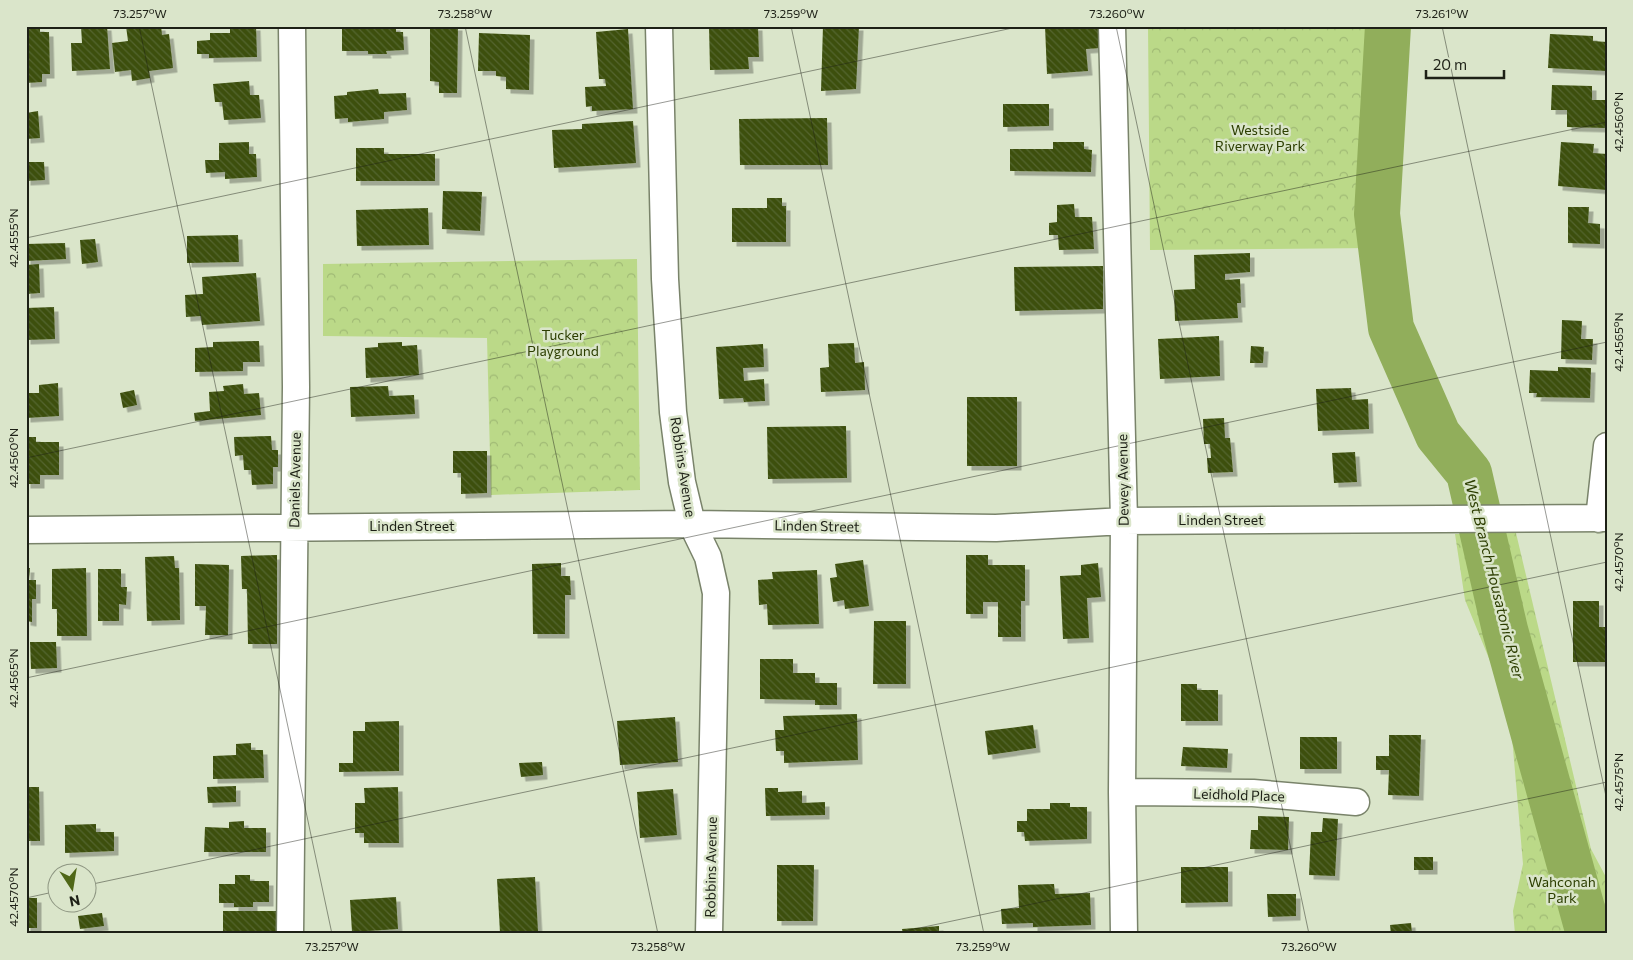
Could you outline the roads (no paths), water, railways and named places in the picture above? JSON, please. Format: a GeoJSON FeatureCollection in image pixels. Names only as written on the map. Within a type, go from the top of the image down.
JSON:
{"type":"FeatureCollection","features":[{"type":"Feature","properties":{"kind":"street","name":"Daniels Avenue"},"geometry":{"type":"LineString","coordinates":[[290,934],[296,224],[292,26]]}},
{"type":"Feature","properties":{"kind":"street","name":"Robbins Avenue"},"geometry":{"type":"LineString","coordinates":[[659,26],[664,279],[673,412],[682,482],[692,524],[708,558],[716,593],[710,934]]}},
{"type":"Feature","properties":{"kind":"street","name":"Dewey Avenue"},"geometry":{"type":"LineString","coordinates":[[1112,26],[1124,520],[1122,792],[1124,934]]}},
{"type":"Feature","properties":{"kind":"street"},"geometry":{"type":"LineString","coordinates":[[1603,518],[1607,446]]}},
{"type":"Feature","properties":{"kind":"street","name":"Linden Street"},"geometry":{"type":"LineString","coordinates":[[26,530],[692,524],[996,528],[1124,520],[1522,520],[1603,518]]}},
{"type":"Feature","properties":{"kind":"street","name":"Leidhold Place"},"geometry":{"type":"LineString","coordinates":[[1122,792],[1253,793],[1356,802]]}},
{"type":"Feature","properties":{"kind":"waterway","name":"West Branch Housatonic River"},"geometry":{"type":"LineString","coordinates":[[1388,26],[1377,214],[1391,328],[1438,435],[1469,473],[1505,630],[1589,934]]}},
{"type":"Feature","properties":{"kind":"park label","name":"Westside Riverway Park"},"geometry":{"type":"Point","coordinates":[1260,138]}},
{"type":"Feature","properties":{"kind":"park label","name":"Tucker Playground"},"geometry":{"type":"Point","coordinates":[563,344]}},
{"type":"Feature","properties":{"kind":"park label","name":"Wahconah Park"},"geometry":{"type":"Point","coordinates":[1562,890]}}]}
